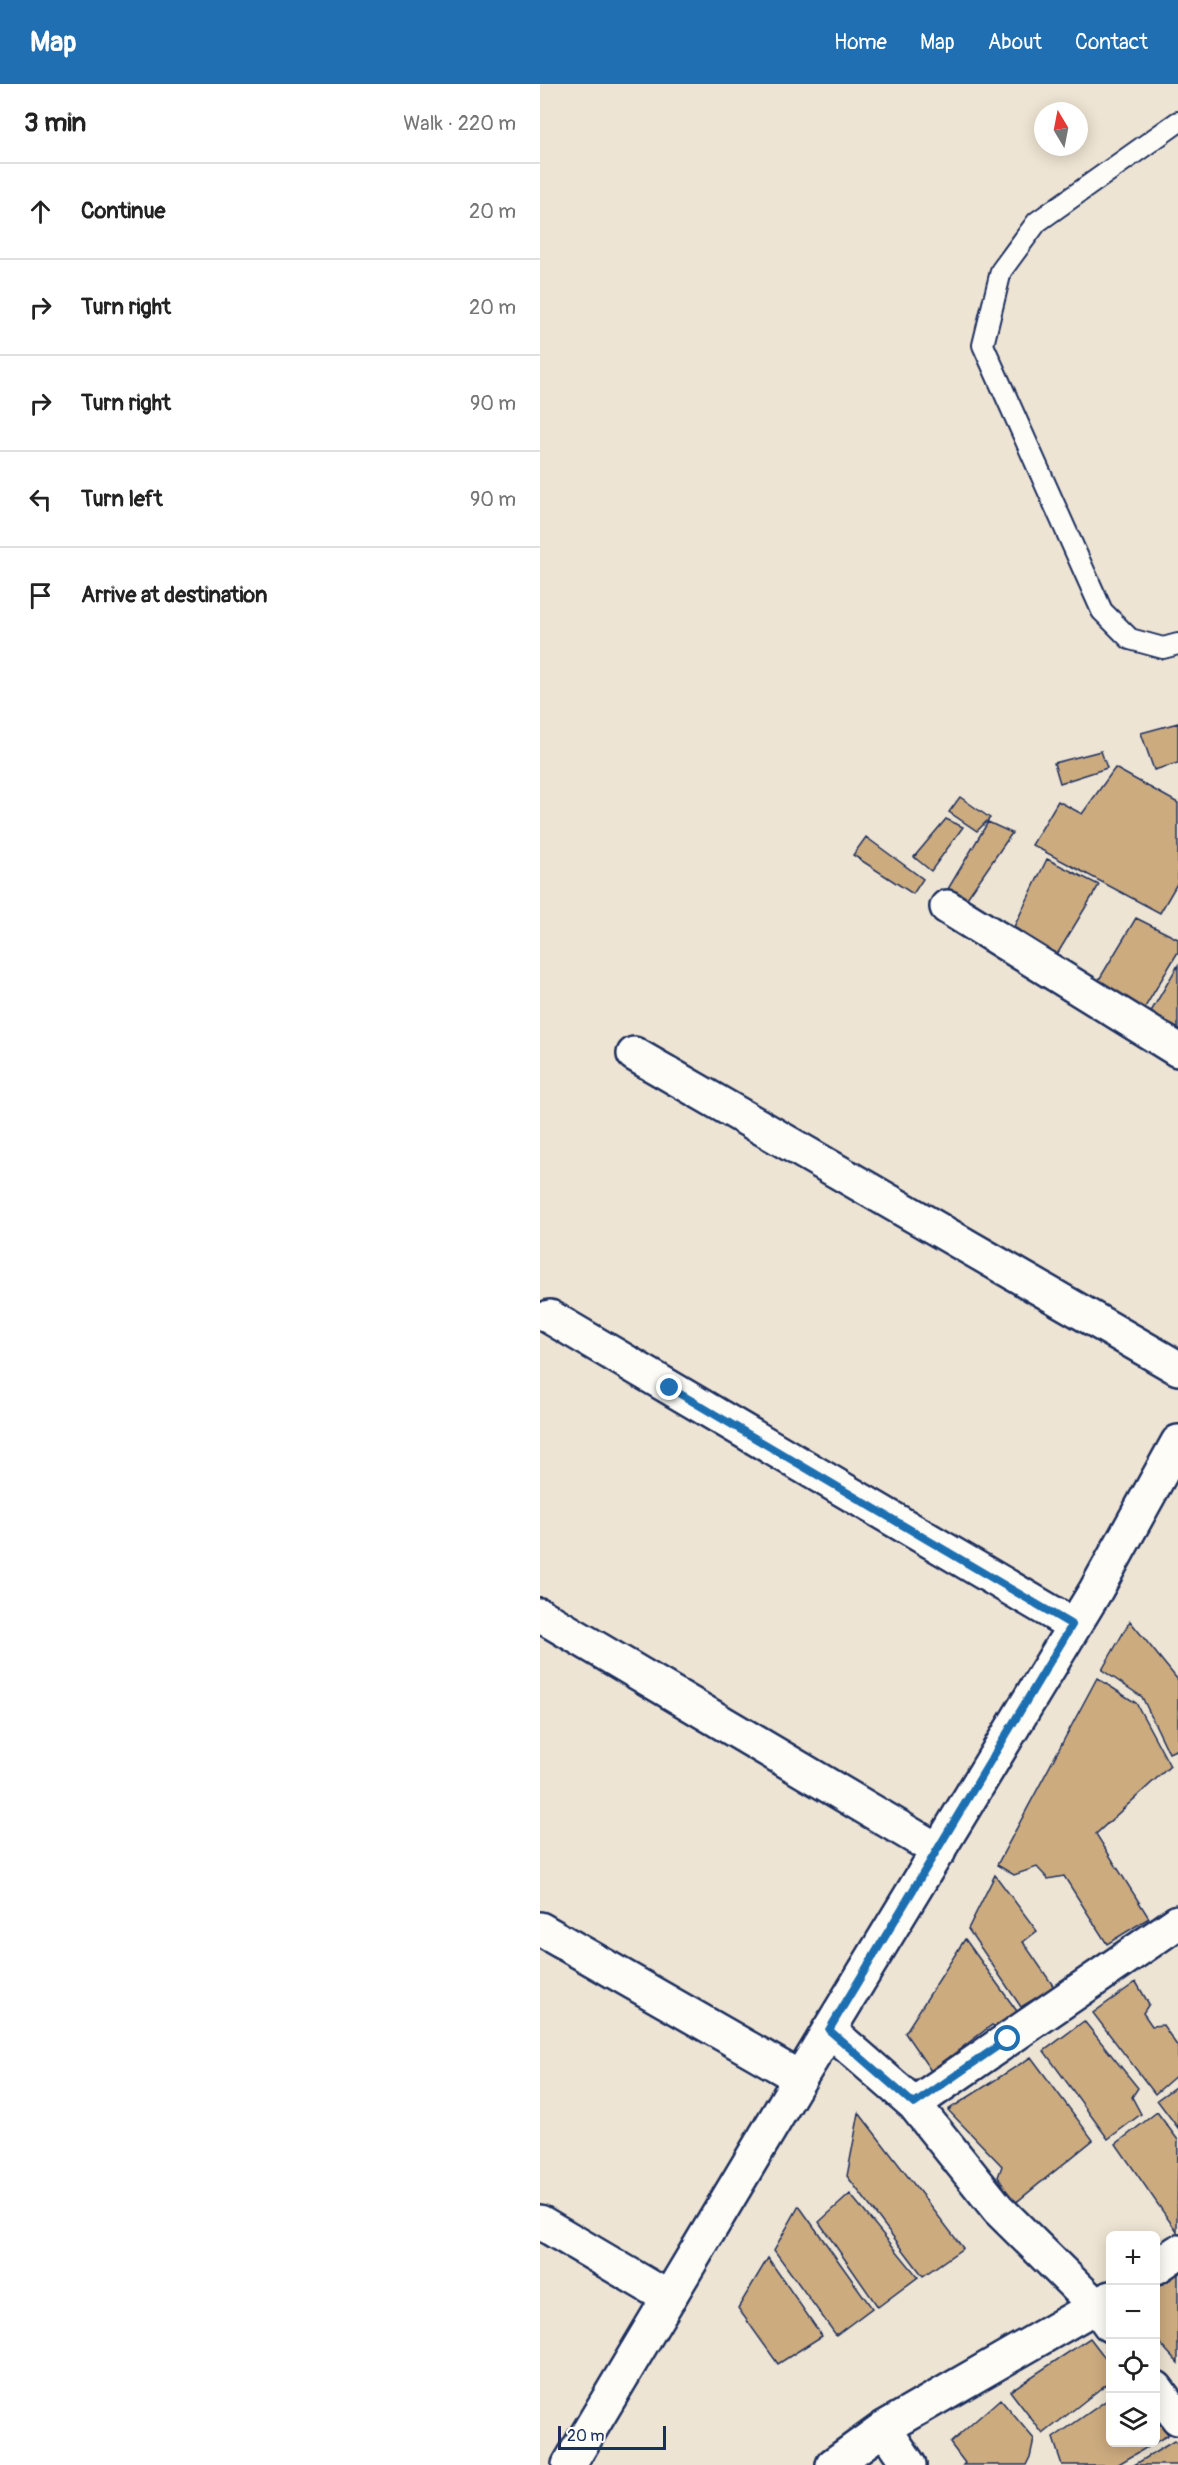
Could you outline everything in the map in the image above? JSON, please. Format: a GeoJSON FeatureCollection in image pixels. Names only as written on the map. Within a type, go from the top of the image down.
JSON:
{"type":"FeatureCollection","features":[{"type":"Feature","properties":{"kind":"street"},"geometry":{"type":"LineString","coordinates":[[947,907],[1178,1050]]}},
{"type":"Feature","properties":{"kind":"street"},"geometry":{"type":"LineString","coordinates":[[634,1054],[1178,1368]]}},
{"type":"Feature","properties":{"kind":"street"},"geometry":{"type":"LineString","coordinates":[[550,1317],[1072,1625]]}},
{"type":"Feature","properties":{"kind":"street"},"geometry":{"type":"LineString","coordinates":[[569,2465],[1175,1456]]}},
{"type":"Feature","properties":{"kind":"street"},"geometry":{"type":"LineString","coordinates":[[540,1616],[939,1851]]}},
{"type":"Feature","properties":{"kind":"street"},"geometry":{"type":"LineString","coordinates":[[914,2104],[1178,1922]]}},
{"type":"Feature","properties":{"kind":"street"},"geometry":{"type":"LineString","coordinates":[[540,1929],[800,2078]]}},
{"type":"Feature","properties":{"kind":"street"},"geometry":{"type":"LineString","coordinates":[[829,2030],[914,2104],[998,2209],[1106,2310],[884,2428],[833,2465]]}},
{"type":"Feature","properties":{"kind":"street"},"geometry":{"type":"LineString","coordinates":[[540,2222],[669,2298]]}},
{"type":"Feature","properties":{"kind":"street"},"geometry":{"type":"LineString","coordinates":[[1160,2264],[1178,2252]]}},
{"type":"Feature","properties":{"kind":"street"},"geometry":{"type":"LineString","coordinates":[[1159,2393],[1178,2418]]}},
{"type":"Feature","properties":{"kind":"street"},"geometry":{"type":"LineString","coordinates":[[884,2428],[909,2465]]}},
{"type":"Feature","properties":{"kind":"lane"},"geometry":{"type":"LineString","coordinates":[[1178,122],[1037,222],[1001,271],[983,345],[1102,611],[1130,639],[1163,648],[1178,644]]}},
{"type":"Feature","properties":{"kind":"building"},"geometry":{"type":"Polygon","coordinates":[[[1178,723],[1178,763],[1154,770],[1141,733],[1178,723]]]}},
{"type":"Feature","properties":{"kind":"building"},"geometry":{"type":"Polygon","coordinates":[[[1101,751],[1107,768],[1060,783],[1054,763],[1101,751]]]}},
{"type":"Feature","properties":{"kind":"building"},"geometry":{"type":"Polygon","coordinates":[[[1115,768],[1178,803],[1178,882],[1160,913],[1032,845],[1058,801],[1082,814],[1115,768]]]}},
{"type":"Feature","properties":{"kind":"building"},"geometry":{"type":"Polygon","coordinates":[[[960,797],[990,818],[977,831],[949,812],[960,797]]]}},
{"type":"Feature","properties":{"kind":"building"},"geometry":{"type":"Polygon","coordinates":[[[946,819],[963,827],[931,871],[914,857],[946,819]]]}},
{"type":"Feature","properties":{"kind":"building"},"geometry":{"type":"Polygon","coordinates":[[[988,822],[1012,833],[963,904],[945,894],[988,822]]]}},
{"type":"Feature","properties":{"kind":"building"},"geometry":{"type":"Polygon","coordinates":[[[866,837],[923,879],[913,894],[853,855],[866,837]]]}},
{"type":"Feature","properties":{"kind":"building"},"geometry":{"type":"Polygon","coordinates":[[[1047,859],[1099,885],[1053,961],[1008,939],[1047,859]]]}},
{"type":"Feature","properties":{"kind":"building"},"geometry":{"type":"Polygon","coordinates":[[[1136,918],[1178,939],[1178,952],[1141,1014],[1094,988],[1136,918]]]}},
{"type":"Feature","properties":{"kind":"building"},"geometry":{"type":"Polygon","coordinates":[[[1178,965],[1178,1032],[1149,1015],[1178,965]]]}},
{"type":"Feature","properties":{"kind":"building"},"geometry":{"type":"Polygon","coordinates":[[[1130,1621],[1178,1680],[1178,1749],[1169,1753],[1142,1697],[1102,1670],[1130,1621]]]}},
{"type":"Feature","properties":{"kind":"building"},"geometry":{"type":"Polygon","coordinates":[[[1097,1678],[1136,1703],[1170,1766],[1096,1834],[1149,1918],[1107,1944],[1064,1876],[1048,1879],[1037,1867],[1014,1875],[997,1865],[1097,1678]]]}},
{"type":"Feature","properties":{"kind":"building"},"geometry":{"type":"Polygon","coordinates":[[[995,1875],[1037,1931],[1023,1942],[1054,1987],[1021,2007],[968,1929],[995,1875]]]}},
{"type":"Feature","properties":{"kind":"building"},"geometry":{"type":"Polygon","coordinates":[[[965,1939],[1019,2014],[1001,2031],[992,2025],[931,2071],[905,2033],[965,1939]]]}},
{"type":"Feature","properties":{"kind":"building"},"geometry":{"type":"Polygon","coordinates":[[[1136,1982],[1149,2004],[1143,2013],[1152,2026],[1163,2025],[1178,2047],[1178,2074],[1155,2094],[1093,2013],[1136,1982]]]}},
{"type":"Feature","properties":{"kind":"building"},"geometry":{"type":"Polygon","coordinates":[[[1084,2021],[1138,2088],[1132,2097],[1141,2114],[1108,2139],[1044,2051],[1084,2021]]]}},
{"type":"Feature","properties":{"kind":"building"},"geometry":{"type":"Polygon","coordinates":[[[1031,2057],[1093,2140],[1014,2204],[998,2177],[1002,2166],[948,2110],[1031,2057]]]}},
{"type":"Feature","properties":{"kind":"building"},"geometry":{"type":"Polygon","coordinates":[[[1178,2085],[1178,2128],[1157,2100],[1178,2085]]]}},
{"type":"Feature","properties":{"kind":"building"},"geometry":{"type":"Polygon","coordinates":[[[1157,2112],[1178,2140],[1177,2232],[1116,2144],[1157,2112]]]}},
{"type":"Feature","properties":{"kind":"building"},"geometry":{"type":"Polygon","coordinates":[[[859,2113],[963,2248],[923,2276],[847,2176],[859,2113]]]}},
{"type":"Feature","properties":{"kind":"building"},"geometry":{"type":"Polygon","coordinates":[[[850,2194],[918,2277],[878,2307],[819,2222],[850,2194]]]}},
{"type":"Feature","properties":{"kind":"building"},"geometry":{"type":"Polygon","coordinates":[[[799,2206],[872,2308],[836,2335],[774,2250],[799,2206]]]}},
{"type":"Feature","properties":{"kind":"building"},"geometry":{"type":"Polygon","coordinates":[[[768,2258],[822,2336],[778,2364],[738,2308],[768,2258]]]}},
{"type":"Feature","properties":{"kind":"building"},"geometry":{"type":"Polygon","coordinates":[[[1178,2267],[1178,2363],[1160,2343],[1160,2279],[1178,2267]]]}},
{"type":"Feature","properties":{"kind":"building"},"geometry":{"type":"Polygon","coordinates":[[[1090,2338],[1106,2359],[1106,2384],[1043,2434],[1010,2391],[1090,2338]]]}},
{"type":"Feature","properties":{"kind":"building"},"geometry":{"type":"Polygon","coordinates":[[[1000,2399],[1034,2439],[1026,2465],[963,2465],[965,2463],[950,2443],[1000,2399]]]}},
{"type":"Feature","properties":{"kind":"building"},"geometry":{"type":"Polygon","coordinates":[[[1106,2401],[1106,2447],[1148,2447],[1117,2465],[1062,2465],[1053,2438],[1106,2401]]]}},
{"type":"Feature","properties":{"kind":"building"},"geometry":{"type":"Polygon","coordinates":[[[1160,2420],[1168,2435],[1160,2440],[1160,2420]]]}},
{"type":"Feature","properties":{"kind":"building"},"geometry":{"type":"Polygon","coordinates":[[[1174,2441],[1178,2445],[1178,2465],[1134,2465],[1174,2441]]]}},
{"type":"Feature","properties":{"kind":"route"},"geometry":{"type":"LineString","coordinates":[[670,1388],[1072,1625],[939,1851],[829,2030],[914,2104],[1008,2039]]}}]}
